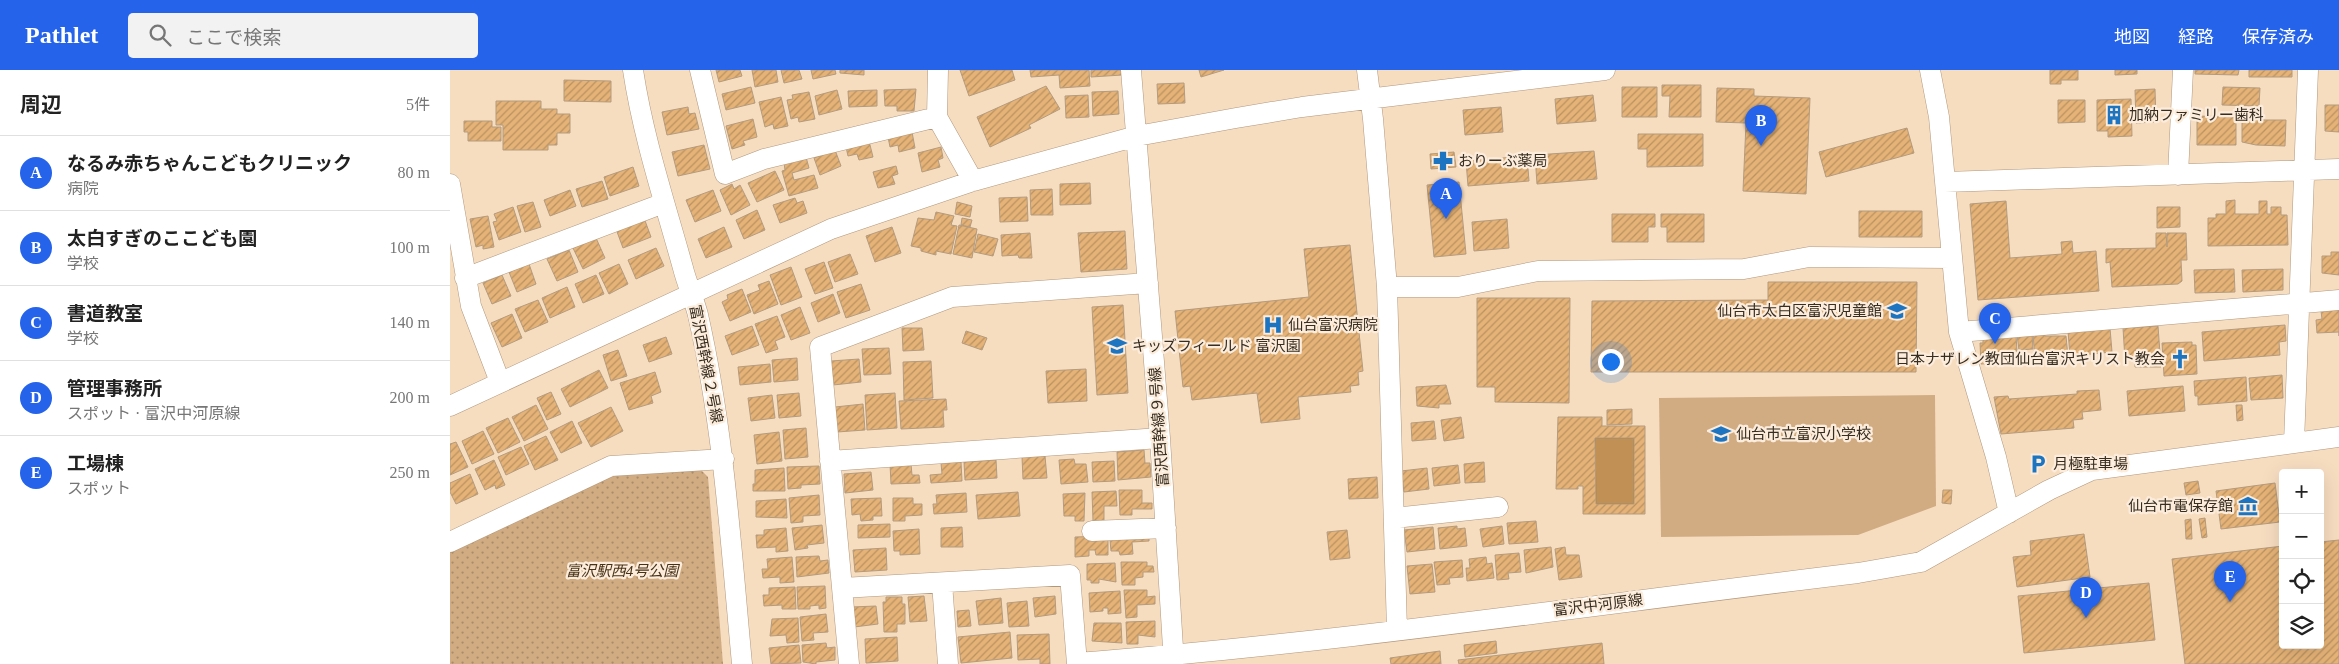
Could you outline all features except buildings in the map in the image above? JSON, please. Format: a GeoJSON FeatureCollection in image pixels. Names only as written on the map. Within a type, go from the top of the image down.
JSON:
{"type":"FeatureCollection","features":[{"type":"Feature","properties":{"kind":"street","name":"富沢西幹線２号線"},"geometry":{"type":"LineString","coordinates":[[633,70],[636,95],[664,203],[697,314],[724,459],[742,664]]}},
{"type":"Feature","properties":{"kind":"street"},"geometry":{"type":"LineString","coordinates":[[700,70],[725,174],[764,159],[937,117]]}},
{"type":"Feature","properties":{"kind":"street"},"geometry":{"type":"LineString","coordinates":[[938,70],[937,117],[973,180]]}},
{"type":"Feature","properties":{"kind":"street","name":"富沢西幹線９号線"},"geometry":{"type":"LineString","coordinates":[[1131,70],[1160,438],[1174,660]]}},
{"type":"Feature","properties":{"kind":"street"},"geometry":{"type":"LineString","coordinates":[[1367,70],[1387,287],[1397,630]]}},
{"type":"Feature","properties":{"kind":"street"},"geometry":{"type":"LineString","coordinates":[[450,406],[831,229],[973,180],[1137,136],[1302,107],[1554,73],[1605,70]]}},
{"type":"Feature","properties":{"kind":"street"},"geometry":{"type":"LineString","coordinates":[[1930,70],[1939,117],[1959,332],[1996,457],[2009,513]]}},
{"type":"Feature","properties":{"kind":"street"},"geometry":{"type":"LineString","coordinates":[[2178,175],[2183,70]]}},
{"type":"Feature","properties":{"kind":"street"},"geometry":{"type":"LineString","coordinates":[[2294,443],[2308,70]]}},
{"type":"Feature","properties":{"kind":"street"},"geometry":{"type":"LineString","coordinates":[[1945,182],[2339,169]]}},
{"type":"Feature","properties":{"kind":"street"},"geometry":{"type":"LineString","coordinates":[[450,184],[471,306],[500,382]]}},
{"type":"Feature","properties":{"kind":"street"},"geometry":{"type":"LineString","coordinates":[[465,278],[664,203]]}},
{"type":"Feature","properties":{"kind":"street"},"geometry":{"type":"LineString","coordinates":[[1387,287],[1458,287],[1538,271],[1744,269],[1809,257],[1952,258]]}},
{"type":"Feature","properties":{"kind":"street"},"geometry":{"type":"LineString","coordinates":[[849,664],[820,347],[952,297],[1148,283]]}},
{"type":"Feature","properties":{"kind":"street"},"geometry":{"type":"LineString","coordinates":[[1959,332],[2339,300]]}},
{"type":"Feature","properties":{"kind":"street","name":"富沢中河原線"},"geometry":{"type":"LineString","coordinates":[[1077,663],[1174,660],[1397,630],[1858,573],[1921,562],[2049,490],[2092,470],[2339,437]]}},
{"type":"Feature","properties":{"kind":"street"},"geometry":{"type":"LineString","coordinates":[[830,461],[1160,438]]}},
{"type":"Feature","properties":{"kind":"street"},"geometry":{"type":"LineString","coordinates":[[450,542],[612,466],[724,459]]}},
{"type":"Feature","properties":{"kind":"street"},"geometry":{"type":"LineString","coordinates":[[1394,518],[1498,507]]}},
{"type":"Feature","properties":{"kind":"street"},"geometry":{"type":"LineString","coordinates":[[1092,532],[1166,528]]}},
{"type":"Feature","properties":{"kind":"street"},"geometry":{"type":"LineString","coordinates":[[842,588],[1070,576],[1077,663]]}},
{"type":"Feature","properties":{"kind":"street"},"geometry":{"type":"LineString","coordinates":[[942,584],[948,664]]}},
{"type":"Feature","properties":{"kind":"green space"},"geometry":{"type":"Polygon","coordinates":[[[1935,395],[1936,506],[1858,535],[1661,537],[1659,398],[1935,395]]]}},
{"type":"Feature","properties":{"kind":"green space","name":"富沢駅西4号公園"},"geometry":{"type":"Polygon","coordinates":[[[698,467],[708,477],[723,664],[450,664],[450,548],[611,473],[698,467]]]}},
{"type":"Feature","properties":{"kind":"shaded area"},"geometry":{"type":"Polygon","coordinates":[[[1595,438],[1634,438],[1634,504],[1596,504],[1595,438]]]}},
{"type":"Feature","properties":{"kind":"place","name":"加納ファミリー歯科"},"geometry":{"type":"Point","coordinates":[2114,115]}},
{"type":"Feature","properties":{"kind":"place","name":"太白すぎのここども園"},"geometry":{"type":"Point","coordinates":[1761,146]}},
{"type":"Feature","properties":{"kind":"place","name":"おりーぶ薬局"},"geometry":{"type":"Point","coordinates":[1443,161]}},
{"type":"Feature","properties":{"kind":"place","name":"なるみ赤ちゃんこどもクリニック"},"geometry":{"type":"Point","coordinates":[1446,219]}},
{"type":"Feature","properties":{"kind":"place","name":"仙台市太白区富沢児童館"},"geometry":{"type":"Point","coordinates":[1897,311]}},
{"type":"Feature","properties":{"kind":"place","name":"仙台富沢病院"},"geometry":{"type":"Point","coordinates":[1273,325]}},
{"type":"Feature","properties":{"kind":"place","name":"書道教室"},"geometry":{"type":"Point","coordinates":[1995,344]}},
{"type":"Feature","properties":{"kind":"place","name":"キッズフィールド 富沢園"},"geometry":{"type":"Point","coordinates":[1117,346]}},
{"type":"Feature","properties":{"kind":"place","name":"日本ナザレン教団仙台富沢キリスト教会"},"geometry":{"type":"Point","coordinates":[2180,359]}},
{"type":"Feature","properties":{"kind":"place","name":"仙台市立富沢小学校"},"geometry":{"type":"Point","coordinates":[1721,434]}},
{"type":"Feature","properties":{"kind":"place","name":"月極駐車場"},"geometry":{"type":"Point","coordinates":[2038,464]}},
{"type":"Feature","properties":{"kind":"place","name":"仙台市電保存館"},"geometry":{"type":"Point","coordinates":[2248,506]}},
{"type":"Feature","properties":{"kind":"place","name":"工場棟"},"geometry":{"type":"Point","coordinates":[2230,602]}},
{"type":"Feature","properties":{"kind":"place","name":"管理事務所"},"geometry":{"type":"Point","coordinates":[2086,618]}}]}
